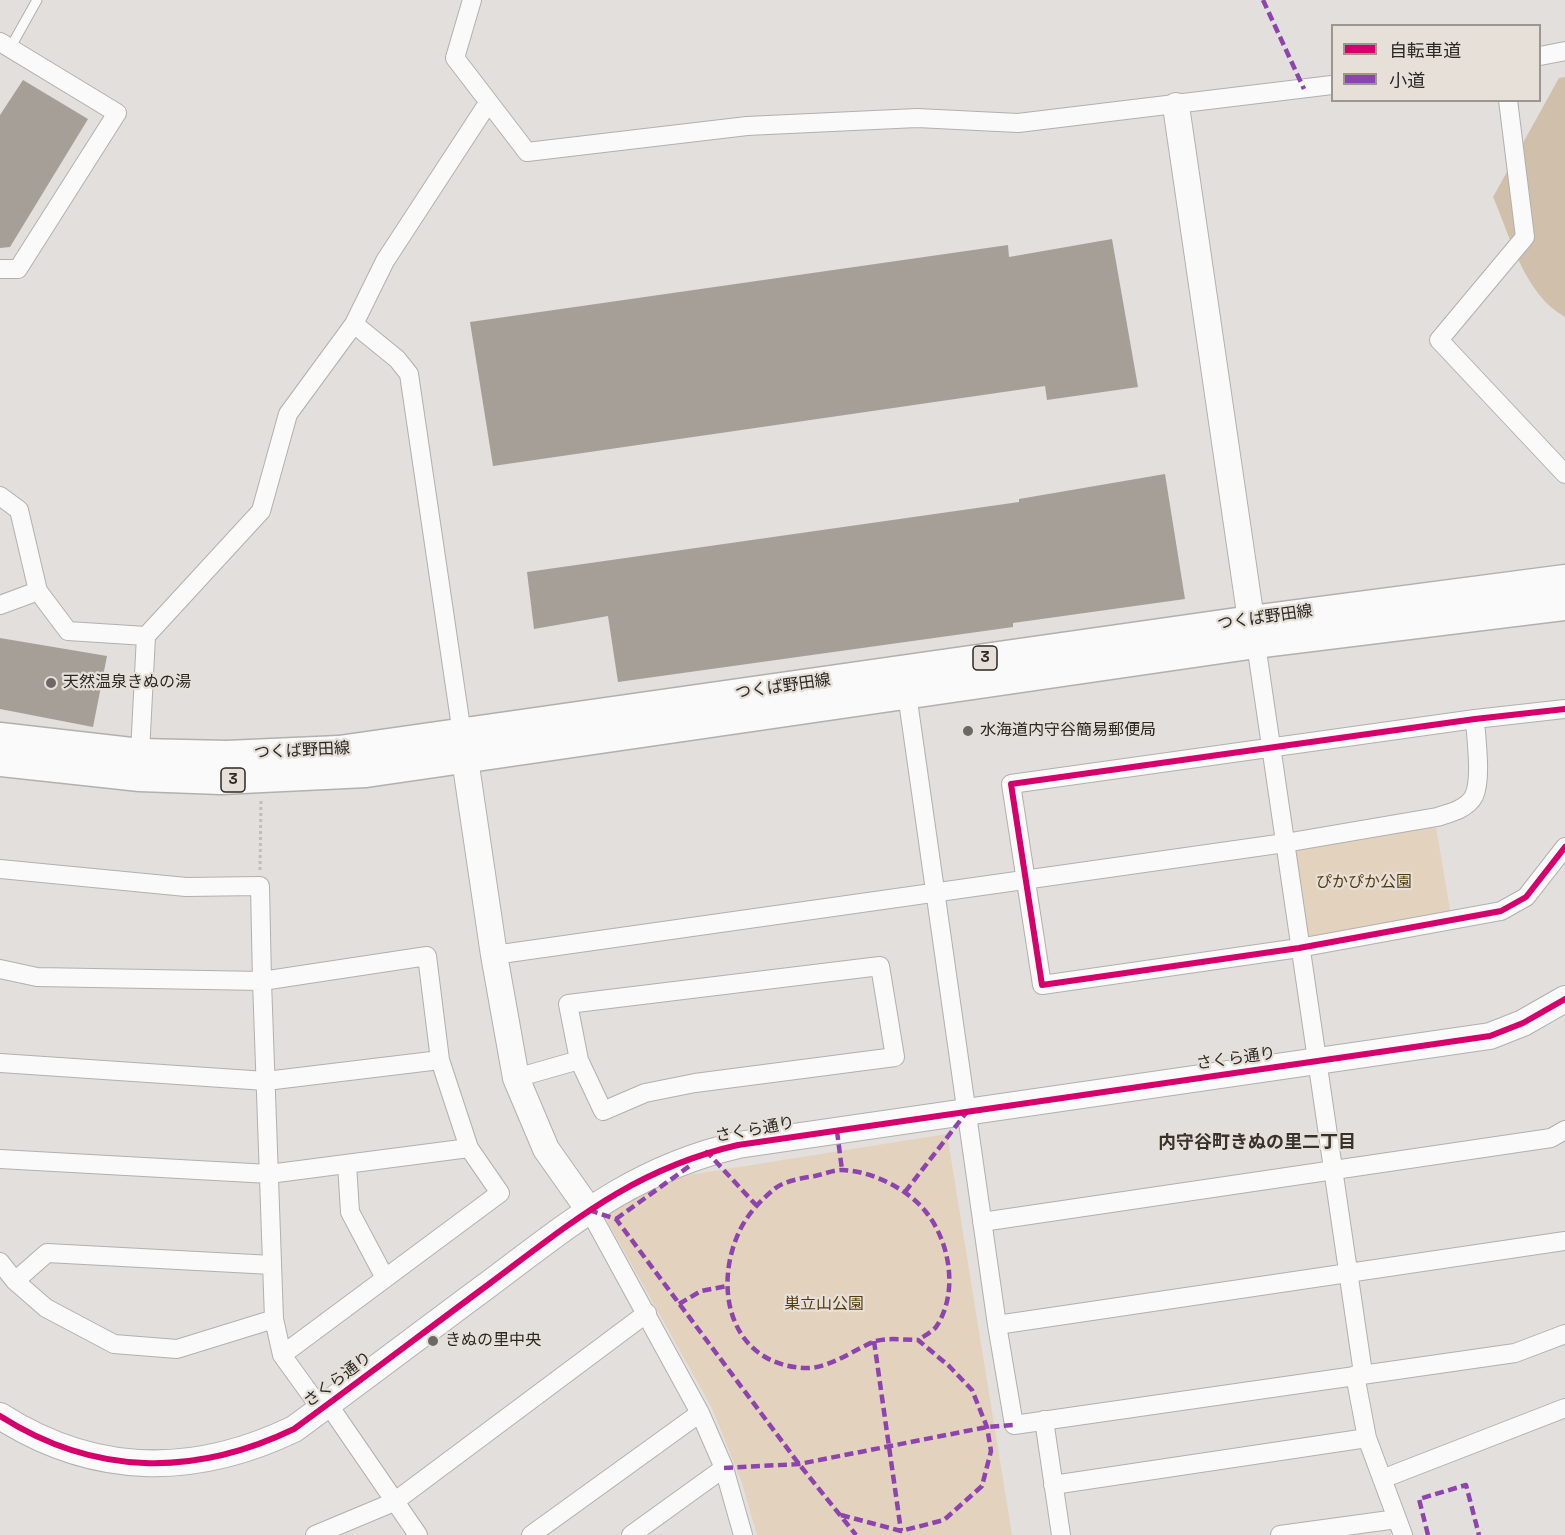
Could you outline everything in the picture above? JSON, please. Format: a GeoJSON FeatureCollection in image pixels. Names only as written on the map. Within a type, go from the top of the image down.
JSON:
{"type":"FeatureCollection","features":[{"type":"Feature","properties":{"kind":"main road","name":"つくば野田線"},"geometry":{"type":"LineString","coordinates":[[0,737],[140,753],[227,755],[464,746],[907,694],[1565,579]]}},
{"type":"Feature","properties":{"kind":"main road","name":"つくば野田線"},"geometry":{"type":"LineString","coordinates":[[0,762],[140,777],[261,778],[366,772],[464,746],[1254,632],[1565,606]]}},
{"type":"Feature","properties":{"kind":"street"},"geometry":{"type":"LineString","coordinates":[[472,0],[455,57],[527,152],[747,126],[917,118],[1018,123],[1176,106],[1331,85]]}},
{"type":"Feature","properties":{"kind":"street"},"geometry":{"type":"LineString","coordinates":[[0,268],[18,269],[117,113],[4,46]]}},
{"type":"Feature","properties":{"kind":"street"},"geometry":{"type":"LineString","coordinates":[[1541,56],[1565,51]]}},
{"type":"Feature","properties":{"kind":"street"},"geometry":{"type":"LineString","coordinates":[[1508,102],[1525,237],[1439,340],[1565,474]]}},
{"type":"Feature","properties":{"kind":"street"},"geometry":{"type":"LineString","coordinates":[[140,753],[146,636],[261,511],[288,414],[354,324],[384,261],[488,103]]}},
{"type":"Feature","properties":{"kind":"street"},"geometry":{"type":"LineString","coordinates":[[1176,106],[1348,1271],[1367,1438],[1400,1527],[1280,1535]]}},
{"type":"Feature","properties":{"kind":"street"},"geometry":{"type":"LineString","coordinates":[[354,324],[397,359],[409,374],[494,955],[516,1078],[546,1149],[589,1210],[700,1413],[724,1468],[743,1535]]}},
{"type":"Feature","properties":{"kind":"street"},"geometry":{"type":"LineString","coordinates":[[0,496],[19,510],[38,591],[68,631],[146,636]]}},
{"type":"Feature","properties":{"kind":"street"},"geometry":{"type":"LineString","coordinates":[[0,605],[38,591]]}},
{"type":"Feature","properties":{"kind":"street"},"geometry":{"type":"LineString","coordinates":[[907,694],[997,1325],[1014,1425],[1515,1353],[1565,1334]]}},
{"type":"Feature","properties":{"kind":"street"},"geometry":{"type":"LineString","coordinates":[[1565,710],[1474,719],[1011,784],[1042,986],[1299,948],[1501,911],[1526,897],[1565,847]]}},
{"type":"Feature","properties":{"kind":"street"},"geometry":{"type":"LineString","coordinates":[[494,955],[1285,843],[1437,817],[1459,811],[1473,797],[1478,770],[1474,719]]}},
{"type":"Feature","properties":{"kind":"street"},"geometry":{"type":"LineString","coordinates":[[0,869],[186,887],[260,886],[274,1319],[282,1355],[324,1407],[418,1535]]}},
{"type":"Feature","properties":{"kind":"street"},"geometry":{"type":"LineString","coordinates":[[0,969],[37,977],[262,981],[427,956],[440,1060],[469,1148],[500,1193],[282,1355]]}},
{"type":"Feature","properties":{"kind":"street"},"geometry":{"type":"LineString","coordinates":[[880,966],[895,1057],[695,1083],[645,1093],[603,1111],[579,1060],[568,1004],[880,966]]}},
{"type":"Feature","properties":{"kind":"street","name":"さくら通り"},"geometry":{"type":"LineString","coordinates":[[0,1416],[49,1444],[82,1455],[145,1464],[198,1460],[248,1449],[294,1429],[589,1210],[646,1176],[708,1152],[738,1145],[1490,1036],[1523,1023],[1565,999]]}},
{"type":"Feature","properties":{"kind":"street"},"geometry":{"type":"LineString","coordinates":[[0,1063],[266,1081],[440,1060]]}},
{"type":"Feature","properties":{"kind":"street"},"geometry":{"type":"LineString","coordinates":[[516,1078],[579,1060]]}},
{"type":"Feature","properties":{"kind":"street"},"geometry":{"type":"LineString","coordinates":[[982,1222],[1551,1138],[1565,1130]]}},
{"type":"Feature","properties":{"kind":"street"},"geometry":{"type":"LineString","coordinates":[[0,1159],[269,1174],[469,1148]]}},
{"type":"Feature","properties":{"kind":"street"},"geometry":{"type":"LineString","coordinates":[[347,1164],[350,1212],[385,1278]]}},
{"type":"Feature","properties":{"kind":"street"},"geometry":{"type":"LineString","coordinates":[[997,1325],[1348,1271],[1565,1241]]}},
{"type":"Feature","properties":{"kind":"street"},"geometry":{"type":"LineString","coordinates":[[15,1281],[47,1253],[272,1265]]}},
{"type":"Feature","properties":{"kind":"street"},"geometry":{"type":"LineString","coordinates":[[0,1262],[15,1281],[46,1308],[114,1344],[177,1349],[274,1319]]}},
{"type":"Feature","properties":{"kind":"street"},"geometry":{"type":"LineString","coordinates":[[315,1535],[394,1502],[647,1313]]}},
{"type":"Feature","properties":{"kind":"street"},"geometry":{"type":"LineString","coordinates":[[1382,1479],[1565,1408]]}},
{"type":"Feature","properties":{"kind":"street"},"geometry":{"type":"LineString","coordinates":[[531,1535],[700,1413]]}},
{"type":"Feature","properties":{"kind":"street"},"geometry":{"type":"LineString","coordinates":[[1044,1420],[1061,1535]]}},
{"type":"Feature","properties":{"kind":"street"},"geometry":{"type":"LineString","coordinates":[[1053,1485],[1367,1438]]}},
{"type":"Feature","properties":{"kind":"street"},"geometry":{"type":"LineString","coordinates":[[631,1535],[724,1468]]}},
{"type":"Feature","properties":{"kind":"lane"},"geometry":{"type":"LineString","coordinates":[[4,46],[37,0]]}},
{"type":"Feature","properties":{"kind":"path"},"geometry":{"type":"LineString","coordinates":[[260,886],[261,778]]}},
{"type":"Feature","properties":{"kind":"green space","name":"ぴかぴか公園"},"geometry":{"type":"Polygon","coordinates":[[[1436,827],[1451,916],[1308,937],[1295,848],[1436,827]]]}},
{"type":"Feature","properties":{"kind":"green space","name":"巣立山公園"},"geometry":{"type":"Polygon","coordinates":[[[947,1134],[1012,1535],[757,1535],[742,1483],[712,1408],[605,1217],[662,1183],[689,1175],[947,1134]]]}},
{"type":"Feature","properties":{"kind":"shaded area"},"geometry":{"type":"Polygon","coordinates":[[[1565,77],[1565,317],[1551,307],[1529,280],[1520,264],[1493,197],[1559,78],[1565,77]]]}},
{"type":"Feature","properties":{"kind":"building"},"geometry":{"type":"Polygon","coordinates":[[[23,80],[88,119],[10,247],[0,248],[0,115],[23,80]]]}},
{"type":"Feature","properties":{"kind":"building"},"geometry":{"type":"Polygon","coordinates":[[[1112,239],[1138,387],[1047,400],[1045,386],[493,466],[470,322],[1008,245],[1009,257],[1112,239]]]}},
{"type":"Feature","properties":{"kind":"building"},"geometry":{"type":"Polygon","coordinates":[[[1165,474],[1185,599],[1013,623],[1013,627],[618,682],[608,616],[534,629],[527,572],[1019,502],[1019,499],[1165,474]]]}},
{"type":"Feature","properties":{"kind":"building","name":"天然温泉きぬの湯"},"geometry":{"type":"Polygon","coordinates":[[[0,638],[107,656],[93,727],[0,709],[0,638]]]}},
{"type":"Feature","properties":{"kind":"marked path"},"geometry":{"type":"LineString","coordinates":[[1263,0],[1304,89]]}},
{"type":"Feature","properties":{"kind":"marked path"},"geometry":{"type":"LineString","coordinates":[[905,1192],[966,1113]]}},
{"type":"Feature","properties":{"kind":"marked path"},"geometry":{"type":"LineString","coordinates":[[837,1131],[842,1170]]}},
{"type":"Feature","properties":{"kind":"marked path"},"geometry":{"type":"LineString","coordinates":[[706,1154],[707,1152],[756,1205]]}},
{"type":"Feature","properties":{"kind":"marked path"},"geometry":{"type":"LineString","coordinates":[[616,1219],[691,1165]]}},
{"type":"Feature","properties":{"kind":"marked path"},"geometry":{"type":"LineString","coordinates":[[841,1515],[901,1531],[944,1520],[982,1486],[991,1451],[987,1427],[972,1390],[949,1366],[918,1340],[878,1340],[831,1363],[814,1368],[780,1364],[760,1354],[745,1339],[734,1321],[729,1300],[728,1278],[731,1255],[739,1232],[750,1214],[758,1204],[782,1184],[839,1170],[853,1171],[877,1178],[910,1196],[934,1224],[941,1238],[949,1268],[948,1299],[943,1314],[936,1327],[918,1340]]}},
{"type":"Feature","properties":{"kind":"marked path"},"geometry":{"type":"LineString","coordinates":[[589,1210],[616,1219],[799,1464],[856,1535]]}},
{"type":"Feature","properties":{"kind":"marked path"},"geometry":{"type":"LineString","coordinates":[[679,1304],[701,1291],[727,1286]]}},
{"type":"Feature","properties":{"kind":"marked path"},"geometry":{"type":"LineString","coordinates":[[874,1341],[901,1531]]}},
{"type":"Feature","properties":{"kind":"marked path"},"geometry":{"type":"LineString","coordinates":[[724,1468],[799,1464],[987,1427],[1014,1425]]}},
{"type":"Feature","properties":{"kind":"marked path"},"geometry":{"type":"LineString","coordinates":[[1428,1535],[1419,1499],[1466,1485],[1479,1535]]}},
{"type":"Feature","properties":{"kind":"cycle path"},"geometry":{"type":"LineString","coordinates":[[1565,709],[1475,719],[1011,784],[1042,985],[1299,948],[1501,911],[1526,897],[1565,847]]}},
{"type":"Feature","properties":{"kind":"cycle path"},"geometry":{"type":"LineString","coordinates":[[0,1416],[36,1436],[72,1450],[108,1459],[145,1463],[182,1462],[219,1456],[257,1445],[294,1429],[577,1219],[635,1183],[701,1155],[738,1145],[1490,1036],[1523,1023],[1565,999]]}},
{"type":"Feature","properties":{"kind":"place","name":"天然温泉きぬの湯"},"geometry":{"type":"Point","coordinates":[51,683]}},
{"type":"Feature","properties":{"kind":"place","name":"水海道内守谷簡易郵便局"},"geometry":{"type":"Point","coordinates":[968,731]}},
{"type":"Feature","properties":{"kind":"place","name":"きぬの里中央"},"geometry":{"type":"Point","coordinates":[433,1341]}},
{"type":"Feature","properties":{"kind":"district","name":"内守谷町きぬの里二丁目"},"geometry":{"type":"Point","coordinates":[1257,1143]}}]}
